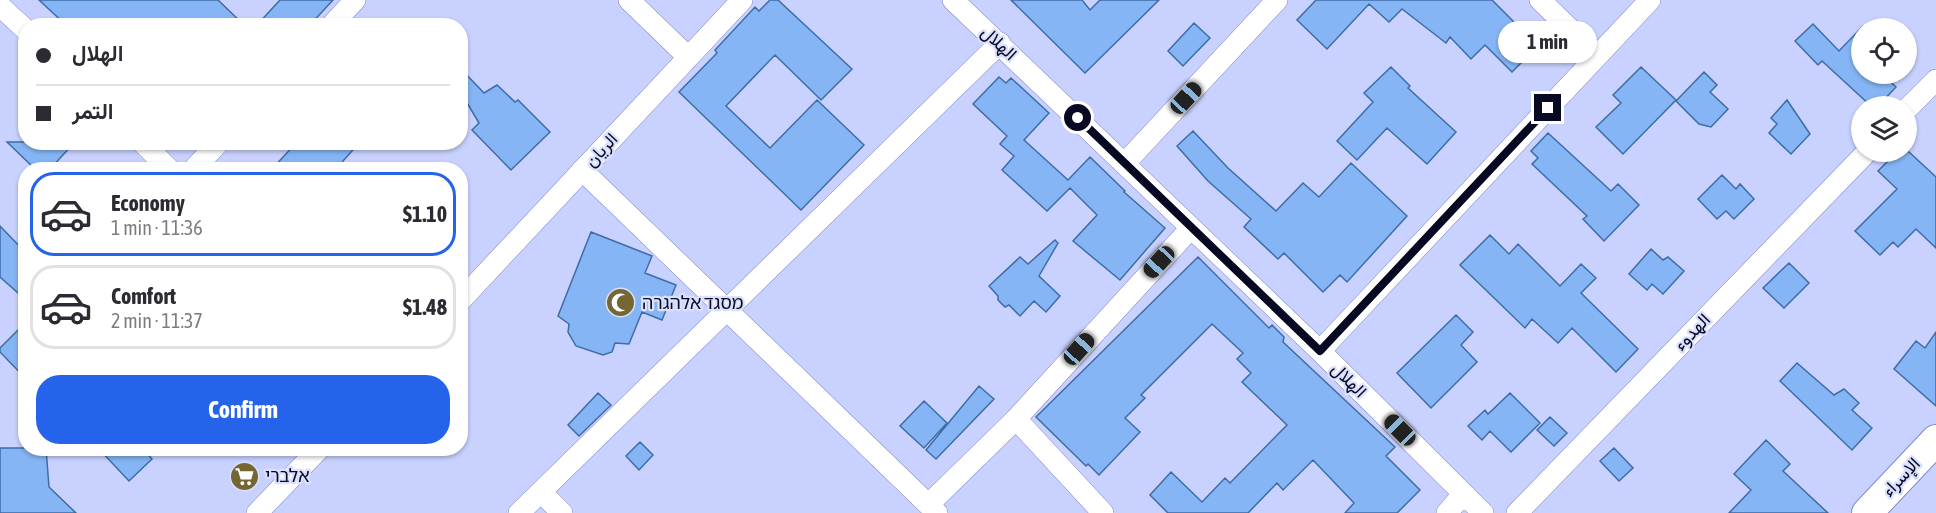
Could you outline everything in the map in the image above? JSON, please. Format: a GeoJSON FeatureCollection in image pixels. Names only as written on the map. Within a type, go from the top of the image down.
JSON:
{"type":"FeatureCollection","features":[{"type":"Feature","properties":{"kind":"street"},"geometry":{"type":"LineString","coordinates":[[338,18],[355,0]]}},
{"type":"Feature","properties":{"kind":"street"},"geometry":{"type":"LineString","coordinates":[[629,0],[687,56]]}},
{"type":"Feature","properties":{"kind":"street","name":"الريان"},"geometry":{"type":"LineString","coordinates":[[468,292],[687,56],[742,0]]}},
{"type":"Feature","properties":{"kind":"street","name":"الهلال"},"geometry":{"type":"LineString","coordinates":[[953,0],[1320,351],[1463,495],[1484,513]]}},
{"type":"Feature","properties":{"kind":"street"},"geometry":{"type":"LineString","coordinates":[[1125,163],[1277,0]]}},
{"type":"Feature","properties":{"kind":"street"},"geometry":{"type":"LineString","coordinates":[[1540,0],[1597,55]]}},
{"type":"Feature","properties":{"kind":"street"},"geometry":{"type":"LineString","coordinates":[[1320,351],[1650,0]]}},
{"type":"Feature","properties":{"kind":"street"},"geometry":{"type":"LineString","coordinates":[[0,6],[18,23]]}},
{"type":"Feature","properties":{"kind":"street"},"geometry":{"type":"LineString","coordinates":[[519,513],[1000,43]]}},
{"type":"Feature","properties":{"kind":"street"},"geometry":{"type":"LineString","coordinates":[[1917,99],[1936,80]]}},
{"type":"Feature","properties":{"kind":"street"},"geometry":{"type":"LineString","coordinates":[[150,150],[162,162]]}},
{"type":"Feature","properties":{"kind":"street"},"geometry":{"type":"LineString","coordinates":[[200,162],[212,150]]}},
{"type":"Feature","properties":{"kind":"street","name":"الهدوء"},"geometry":{"type":"LineString","coordinates":[[1517,513],[1857,162]]}},
{"type":"Feature","properties":{"kind":"street"},"geometry":{"type":"LineString","coordinates":[[582,170],[933,509],[1191,228]]}},
{"type":"Feature","properties":{"kind":"street"},"geometry":{"type":"LineString","coordinates":[[1016,418],[1094,510]]}},
{"type":"Feature","properties":{"kind":"street","name":"الإسراء"},"geometry":{"type":"LineString","coordinates":[[1867,513],[1936,440]]}},
{"type":"Feature","properties":{"kind":"street"},"geometry":{"type":"LineString","coordinates":[[257,513],[312,456]]}},
{"type":"Feature","properties":{"kind":"street"},"geometry":{"type":"LineString","coordinates":[[541,492],[562,513]]}},
{"type":"Feature","properties":{"kind":"street"},"geometry":{"type":"LineString","coordinates":[[1447,513],[1463,495]]}},
{"type":"Feature","properties":{"kind":"building"},"geometry":{"type":"Polygon","coordinates":[[[39,0],[218,0],[237,18],[58,18],[39,0]]]}},
{"type":"Feature","properties":{"kind":"building"},"geometry":{"type":"Polygon","coordinates":[[[280,0],[333,0],[316,18],[263,18],[280,0]]]}},
{"type":"Feature","properties":{"kind":"building"},"geometry":{"type":"Polygon","coordinates":[[[770,0],[778,0],[852,69],[821,100],[775,55],[726,106],[770,148],[817,100],[864,145],[801,210],[679,92],[717,53],[715,50],[755,7],[759,11],[770,0]]]}},
{"type":"Feature","properties":{"kind":"building"},"geometry":{"type":"Polygon","coordinates":[[[1011,0],[1082,0],[1090,10],[1100,0],[1159,0],[1085,73],[1011,0]]]}},
{"type":"Feature","properties":{"kind":"building"},"geometry":{"type":"Polygon","coordinates":[[[1316,0],[1492,0],[1538,46],[1512,72],[1485,45],[1471,59],[1450,37],[1446,43],[1402,9],[1389,22],[1369,4],[1327,49],[1297,20],[1316,0]]]}},
{"type":"Feature","properties":{"kind":"building"},"geometry":{"type":"Polygon","coordinates":[[[1194,23],[1210,38],[1183,66],[1168,51],[1194,23]]]}},
{"type":"Feature","properties":{"kind":"building"},"geometry":{"type":"Polygon","coordinates":[[[1813,24],[1839,51],[1851,38],[1851,84],[1893,84],[1896,87],[1887,96],[1860,96],[1822,61],[1818,65],[1795,41],[1813,24]]]}},
{"type":"Feature","properties":{"kind":"building"},"geometry":{"type":"Polygon","coordinates":[[[1391,67],[1410,86],[1408,88],[1456,132],[1427,164],[1387,128],[1357,160],[1337,141],[1373,102],[1364,93],[1391,67]]]}},
{"type":"Feature","properties":{"kind":"building"},"geometry":{"type":"Polygon","coordinates":[[[1641,67],[1676,100],[1623,154],[1596,127],[1621,103],[1613,95],[1641,67]]]}},
{"type":"Feature","properties":{"kind":"building"},"geometry":{"type":"Polygon","coordinates":[[[1704,72],[1717,85],[1710,92],[1728,109],[1711,127],[1699,124],[1676,101],[1704,72]]]}},
{"type":"Feature","properties":{"kind":"building"},"geometry":{"type":"Polygon","coordinates":[[[468,76],[484,93],[497,85],[515,102],[518,100],[550,132],[511,170],[472,130],[479,123],[468,104],[468,76]]]}},
{"type":"Feature","properties":{"kind":"building"},"geometry":{"type":"Polygon","coordinates":[[[999,77],[1006,83],[1011,78],[1049,113],[1024,140],[1068,180],[1090,157],[1124,192],[1165,228],[1120,280],[1073,241],[1097,215],[1070,188],[1047,211],[1002,170],[1014,156],[1000,144],[1007,136],[973,104],[999,77]]]}},
{"type":"Feature","properties":{"kind":"building"},"geometry":{"type":"Polygon","coordinates":[[[1787,100],[1810,134],[1791,154],[1769,133],[1777,124],[1771,118],[1787,100]]]}},
{"type":"Feature","properties":{"kind":"building"},"geometry":{"type":"Polygon","coordinates":[[[1193,131],[1228,168],[1276,211],[1303,183],[1319,197],[1351,163],[1407,216],[1347,282],[1340,275],[1323,292],[1284,253],[1278,259],[1244,227],[1251,219],[1208,181],[1177,146],[1193,131]]]}},
{"type":"Feature","properties":{"kind":"building"},"geometry":{"type":"Polygon","coordinates":[[[1548,133],[1611,191],[1618,184],[1639,205],[1604,241],[1583,219],[1587,216],[1532,164],[1538,158],[1531,151],[1548,133]]]}},
{"type":"Feature","properties":{"kind":"building"},"geometry":{"type":"Polygon","coordinates":[[[7,142],[18,142],[18,150],[68,150],[56,162],[28,162],[7,142]]]}},
{"type":"Feature","properties":{"kind":"building"},"geometry":{"type":"Polygon","coordinates":[[[290,150],[353,150],[342,162],[278,162],[290,150]]]}},
{"type":"Feature","properties":{"kind":"building"},"geometry":{"type":"Polygon","coordinates":[[[1917,159],[1936,177],[1936,248],[1916,229],[1898,247],[1893,242],[1880,255],[1855,231],[1897,189],[1878,171],[1887,162],[1917,162],[1917,159]]]}},
{"type":"Feature","properties":{"kind":"building"},"geometry":{"type":"Polygon","coordinates":[[[1722,175],[1736,189],[1740,184],[1754,199],[1734,219],[1726,211],[1717,219],[1698,199],[1722,175]]]}},
{"type":"Feature","properties":{"kind":"building"},"geometry":{"type":"Polygon","coordinates":[[[0,226],[18,245],[18,293],[0,277],[0,226]]]}},
{"type":"Feature","properties":{"kind":"building"},"geometry":{"type":"Polygon","coordinates":[[[591,232],[652,256],[645,273],[676,285],[662,320],[642,312],[629,344],[615,343],[612,352],[603,355],[576,346],[568,332],[569,324],[558,316],[591,232]]]}},
{"type":"Feature","properties":{"kind":"building"},"geometry":{"type":"Polygon","coordinates":[[[1490,235],[1509,254],[1518,244],[1560,286],[1581,264],[1596,278],[1581,293],[1638,349],[1616,372],[1572,328],[1558,343],[1532,319],[1525,328],[1460,265],[1490,235]]]}},
{"type":"Feature","properties":{"kind":"building"},"geometry":{"type":"Polygon","coordinates":[[[1055,240],[1058,243],[1039,276],[1060,296],[1046,312],[1034,301],[1020,316],[1009,305],[1005,307],[989,286],[1020,257],[1028,264],[1055,240]]]}},
{"type":"Feature","properties":{"kind":"building"},"geometry":{"type":"Polygon","coordinates":[[[1651,249],[1663,260],[1668,257],[1684,271],[1663,294],[1652,284],[1647,290],[1629,274],[1651,249]]]}},
{"type":"Feature","properties":{"kind":"building"},"geometry":{"type":"Polygon","coordinates":[[[1198,257],[1269,328],[1272,325],[1284,337],[1283,342],[1395,447],[1386,456],[1420,490],[1397,513],[1345,513],[1354,503],[1313,460],[1283,490],[1277,483],[1248,513],[1168,513],[1150,495],[1171,472],[1202,502],[1225,478],[1230,483],[1287,425],[1242,382],[1251,373],[1237,359],[1243,353],[1212,324],[1141,395],[1145,398],[1125,418],[1140,432],[1099,475],[1088,464],[1086,466],[1036,417],[1198,257]]]}},
{"type":"Feature","properties":{"kind":"building"},"geometry":{"type":"Polygon","coordinates":[[[1789,263],[1809,283],[1784,308],[1763,288],[1789,263]]]}},
{"type":"Feature","properties":{"kind":"building"},"geometry":{"type":"Polygon","coordinates":[[[1456,315],[1473,332],[1461,345],[1477,362],[1431,408],[1397,373],[1456,315]]]}},
{"type":"Feature","properties":{"kind":"building"},"geometry":{"type":"Polygon","coordinates":[[[18,330],[18,371],[0,352],[0,348],[18,330]]]}},
{"type":"Feature","properties":{"kind":"building"},"geometry":{"type":"Polygon","coordinates":[[[1936,332],[1936,406],[1894,369],[1916,341],[1925,348],[1936,332]]]}},
{"type":"Feature","properties":{"kind":"building"},"geometry":{"type":"Polygon","coordinates":[[[1797,363],[1834,395],[1844,389],[1859,403],[1852,410],[1872,428],[1852,450],[1780,381],[1797,363]]]}},
{"type":"Feature","properties":{"kind":"building"},"geometry":{"type":"Polygon","coordinates":[[[979,386],[994,399],[936,459],[926,450],[979,386]]]}},
{"type":"Feature","properties":{"kind":"building"},"geometry":{"type":"Polygon","coordinates":[[[598,393],[611,405],[579,436],[568,425],[598,393]]]}},
{"type":"Feature","properties":{"kind":"building"},"geometry":{"type":"Polygon","coordinates":[[[1510,393],[1540,423],[1511,452],[1490,431],[1482,440],[1468,426],[1485,410],[1488,414],[1510,393]]]}},
{"type":"Feature","properties":{"kind":"building"},"geometry":{"type":"Polygon","coordinates":[[[924,401],[947,423],[924,448],[900,426],[924,401]]]}},
{"type":"Feature","properties":{"kind":"building"},"geometry":{"type":"Polygon","coordinates":[[[1550,417],[1567,433],[1554,446],[1537,430],[1550,417]]]}},
{"type":"Feature","properties":{"kind":"building"},"geometry":{"type":"Polygon","coordinates":[[[1766,440],[1790,464],[1783,471],[1828,513],[1729,513],[1751,490],[1734,474],[1766,440]]]}},
{"type":"Feature","properties":{"kind":"building"},"geometry":{"type":"Polygon","coordinates":[[[640,442],[653,455],[639,470],[626,456],[640,442]]]}},
{"type":"Feature","properties":{"kind":"building"},"geometry":{"type":"Polygon","coordinates":[[[0,448],[18,448],[18,456],[47,456],[49,487],[76,513],[0,513],[0,448]]]}},
{"type":"Feature","properties":{"kind":"building"},"geometry":{"type":"Polygon","coordinates":[[[1614,448],[1633,468],[1619,481],[1600,461],[1614,448]]]}},
{"type":"Feature","properties":{"kind":"building"},"geometry":{"type":"Polygon","coordinates":[[[106,456],[149,456],[152,459],[129,481],[106,456]]]}},
{"type":"Feature","properties":{"kind":"place","name":"מסגד אלהגרה"},"geometry":{"type":"Point","coordinates":[621,303]}},
{"type":"Feature","properties":{"kind":"place","name":"אלברי"},"geometry":{"type":"Point","coordinates":[244,476]}},
{"type":"Feature","properties":{"kind":"route"},"geometry":{"type":"LineString","coordinates":[[1078,118],[1320,351],[1548,108]]}}]}
